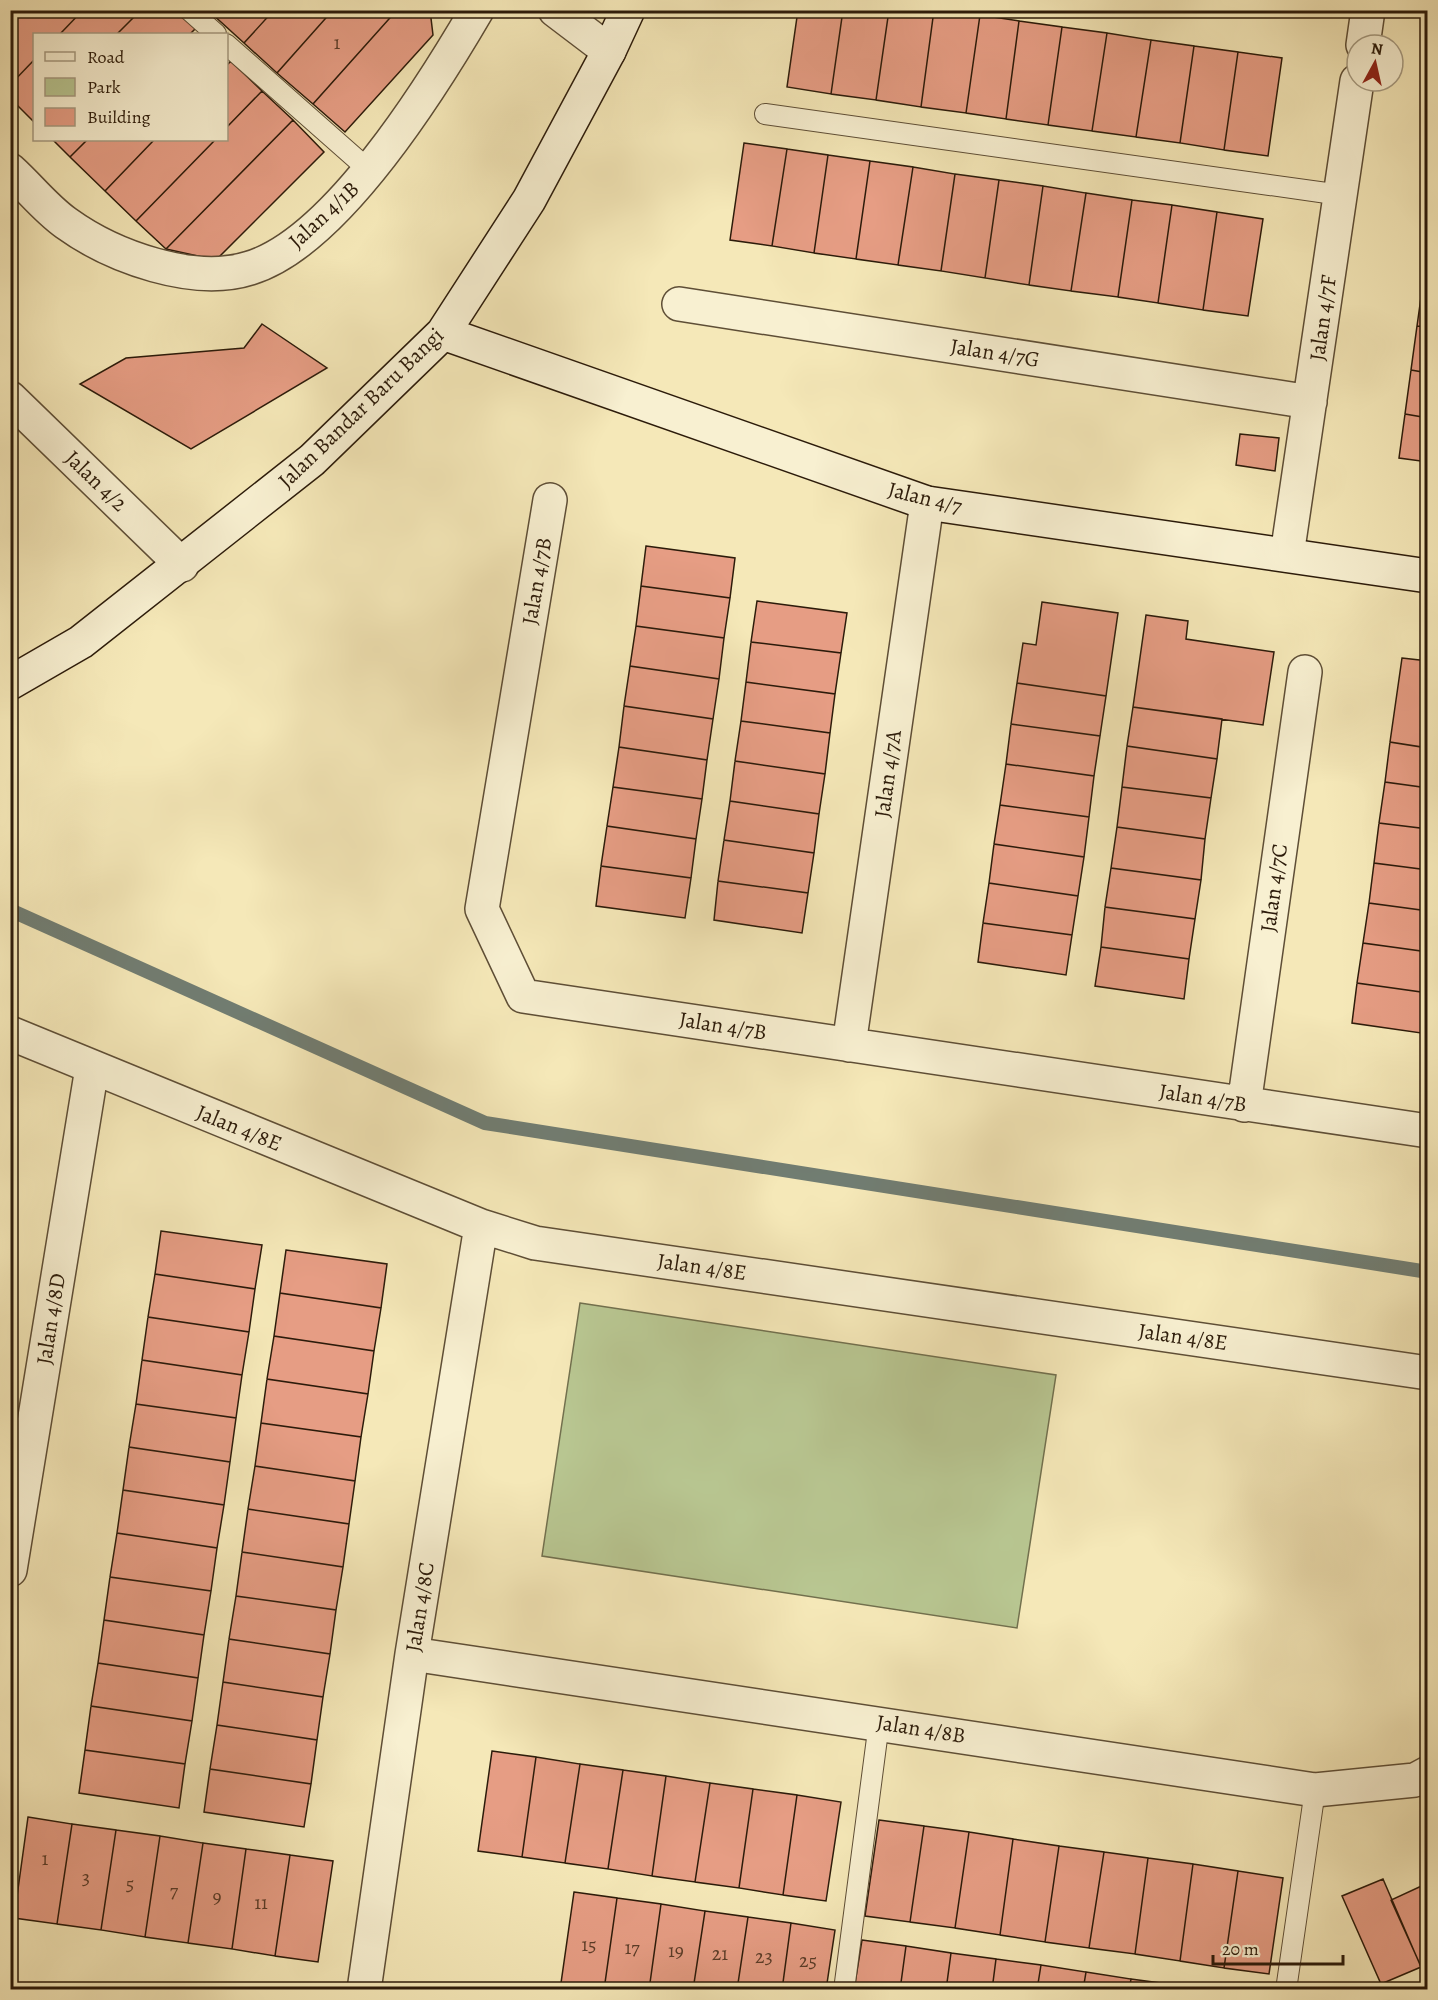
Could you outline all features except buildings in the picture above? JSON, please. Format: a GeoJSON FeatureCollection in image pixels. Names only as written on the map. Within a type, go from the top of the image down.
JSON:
{"type":"FeatureCollection","features":[{"type":"Feature","properties":{"kind":"street","name":"Jalan 4/1B"},"geometry":{"type":"LineString","coordinates":[[10,170],[66,223],[126,256],[193,275],[250,269],[296,246],[370,171],[451,54],[477,10]]}},
{"type":"Feature","properties":{"kind":"street"},"geometry":{"type":"LineString","coordinates":[[555,10],[609,51]]}},
{"type":"Feature","properties":{"kind":"street","name":"Jalan Bandar Baru Bangi"},"geometry":{"type":"LineString","coordinates":[[10,683],[81,642],[182,565],[312,460],[443,333],[529,200],[609,51],[628,10]]}},
{"type":"Feature","properties":{"kind":"street"},"geometry":{"type":"LineString","coordinates":[[1365,33],[1368,10]]}},
{"type":"Feature","properties":{"kind":"street","name":"Jalan 4/7F"},"geometry":{"type":"LineString","coordinates":[[1287,555],[1355,93]]}},
{"type":"Feature","properties":{"kind":"street","name":"Jalan 4/7G"},"geometry":{"type":"LineString","coordinates":[[680,304],[1310,402]]}},
{"type":"Feature","properties":{"kind":"street","name":"Jalan 4/7"},"geometry":{"type":"LineString","coordinates":[[443,333],[927,503],[1428,576]]}},
{"type":"Feature","properties":{"kind":"street","name":"Jalan 4/2"},"geometry":{"type":"LineString","coordinates":[[10,398],[182,565]]}},
{"type":"Feature","properties":{"kind":"street","name":"Jalan 4/7B"},"geometry":{"type":"LineString","coordinates":[[550,500],[482,909],[523,996],[1428,1131]]}},
{"type":"Feature","properties":{"kind":"street","name":"Jalan 4/7A"},"geometry":{"type":"LineString","coordinates":[[849,1045],[927,503]]}},
{"type":"Feature","properties":{"kind":"street","name":"Jalan 4/7C"},"geometry":{"type":"LineString","coordinates":[[1244,1105],[1305,672]]}},
{"type":"Feature","properties":{"kind":"street","name":"Jalan 4/8E"},"geometry":{"type":"LineString","coordinates":[[10,1033],[481,1226],[535,1243],[1428,1373]]}},
{"type":"Feature","properties":{"kind":"street","name":"Jalan 4/8D"},"geometry":{"type":"LineString","coordinates":[[10,1570],[92,1068]]}},
{"type":"Feature","properties":{"kind":"street","name":"Jalan 4/8C"},"geometry":{"type":"LineString","coordinates":[[364,1989],[412,1654],[481,1226]]}},
{"type":"Feature","properties":{"kind":"street","name":"Jalan 4/8B"},"geometry":{"type":"LineString","coordinates":[[412,1654],[1315,1790],[1415,1780],[1428,1773]]}},
{"type":"Feature","properties":{"kind":"lane"},"geometry":{"type":"LineString","coordinates":[[189,10],[215,33]]}},
{"type":"Feature","properties":{"kind":"lane"},"geometry":{"type":"LineString","coordinates":[[228,46],[370,171]]}},
{"type":"Feature","properties":{"kind":"lane"},"geometry":{"type":"LineString","coordinates":[[765,114],[1341,195]]}},
{"type":"Feature","properties":{"kind":"lane"},"geometry":{"type":"LineString","coordinates":[[844,1989],[879,1723]]}},
{"type":"Feature","properties":{"kind":"lane"},"geometry":{"type":"LineString","coordinates":[[1286,1989],[1315,1790]]}},
{"type":"Feature","properties":{"kind":"green space"},"geometry":{"type":"Polygon","coordinates":[[[580,1303],[1056,1375],[1017,1628],[542,1556],[580,1303]]]}},
{"type":"Feature","properties":{"kind":"waterway"},"geometry":{"type":"LineString","coordinates":[[10,910],[485,1123],[1428,1272]]}}]}
